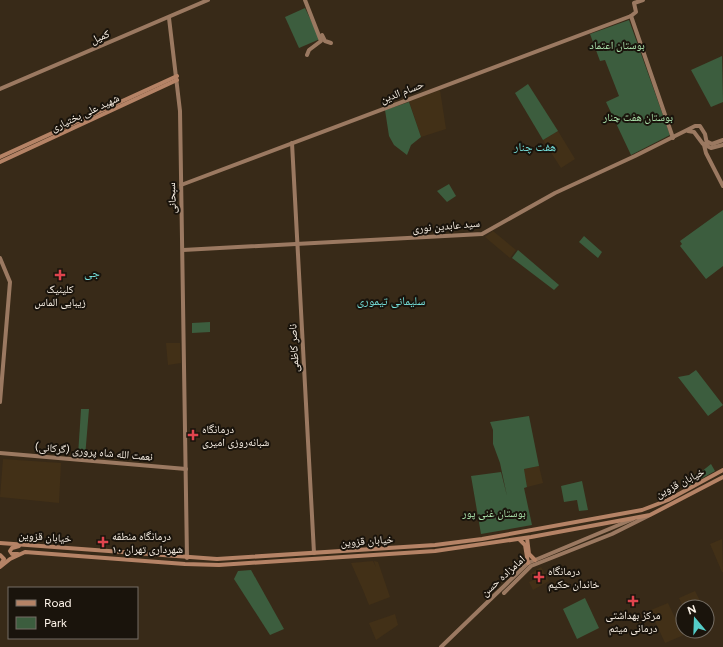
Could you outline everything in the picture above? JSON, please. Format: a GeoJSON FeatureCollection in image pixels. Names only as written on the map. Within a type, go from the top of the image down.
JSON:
{"type":"FeatureCollection","features":[{"type":"Feature","properties":{"kind":"main road","name":"کمیل"},"geometry":{"type":"LineString","coordinates":[[0,89],[169,18],[208,0]]}},
{"type":"Feature","properties":{"kind":"main road"},"geometry":{"type":"LineString","coordinates":[[306,0],[324,40],[331,43]]}},
{"type":"Feature","properties":{"kind":"main road"},"geometry":{"type":"LineString","coordinates":[[306,0],[321,41],[309,50],[307,55]]}},
{"type":"Feature","properties":{"kind":"main road"},"geometry":{"type":"LineString","coordinates":[[643,0],[634,4],[636,12],[631,16],[673,138]]}},
{"type":"Feature","properties":{"kind":"main road","name":"حسام الدین"},"geometry":{"type":"LineString","coordinates":[[181,185],[631,16]]}},
{"type":"Feature","properties":{"kind":"main road","name":"سبحانی"},"geometry":{"type":"LineString","coordinates":[[169,18],[180,111],[187,558]]}},
{"type":"Feature","properties":{"kind":"main road"},"geometry":{"type":"LineString","coordinates":[[620,20],[627,21],[634,25]]}},
{"type":"Feature","properties":{"kind":"main road","name":"شهید علی بختیاری"},"geometry":{"type":"LineString","coordinates":[[0,157],[35,143],[177,78]]}},
{"type":"Feature","properties":{"kind":"main road"},"geometry":{"type":"LineString","coordinates":[[688,131],[695,126],[700,126],[706,144],[706,153],[723,186]]}},
{"type":"Feature","properties":{"kind":"main road"},"geometry":{"type":"LineString","coordinates":[[688,131],[694,132],[711,148],[723,145]]}},
{"type":"Feature","properties":{"kind":"main road","name":"سید عابدین نوری"},"geometry":{"type":"LineString","coordinates":[[183,250],[482,234],[555,193],[688,131]]}},
{"type":"Feature","properties":{"kind":"main road"},"geometry":{"type":"LineString","coordinates":[[706,144],[712,144],[723,140]]}},
{"type":"Feature","properties":{"kind":"main road","name":"شهید علی بختیاری"},"geometry":{"type":"LineString","coordinates":[[0,162],[35,143]]}},
{"type":"Feature","properties":{"kind":"main road","name":"ناصر کاظمی"},"geometry":{"type":"LineString","coordinates":[[292,143],[314,553]]}},
{"type":"Feature","properties":{"kind":"main road"},"geometry":{"type":"LineString","coordinates":[[0,258],[10,283],[0,402]]}},
{"type":"Feature","properties":{"kind":"main road","name":"نعمت الله شاه پروری (گرکانی)"},"geometry":{"type":"LineString","coordinates":[[0,453],[186,469]]}},
{"type":"Feature","properties":{"kind":"main road","name":"خیابان قزوین"},"geometry":{"type":"LineString","coordinates":[[2,543],[187,558],[217,559],[458,543],[632,512],[656,505],[723,470]]}},
{"type":"Feature","properties":{"kind":"main road","name":"خیابان قزوین"},"geometry":{"type":"LineString","coordinates":[[19,554],[25,552],[52,553],[185,564],[219,565],[435,551],[527,538],[650,515],[723,476]]}},
{"type":"Feature","properties":{"kind":"main road"},"geometry":{"type":"LineString","coordinates":[[632,512],[633,519]]}},
{"type":"Feature","properties":{"kind":"main road","name":"امامزاده حسن"},"geometry":{"type":"LineString","coordinates":[[504,593],[531,566],[612,534],[650,515]]}},
{"type":"Feature","properties":{"kind":"main road","name":"امامزاده حسن"},"geometry":{"type":"LineString","coordinates":[[442,647],[528,563],[633,519]]}},
{"type":"Feature","properties":{"kind":"main road"},"geometry":{"type":"LineString","coordinates":[[527,538],[530,556],[535,560]]}},
{"type":"Feature","properties":{"kind":"main road"},"geometry":{"type":"LineString","coordinates":[[518,539],[525,545],[528,563]]}},
{"type":"Feature","properties":{"kind":"main road"},"geometry":{"type":"LineString","coordinates":[[19,554],[12,554],[10,550],[14,547],[25,544]]}},
{"type":"Feature","properties":{"kind":"main road"},"geometry":{"type":"LineString","coordinates":[[52,553],[53,547]]}},
{"type":"Feature","properties":{"kind":"main road"},"geometry":{"type":"LineString","coordinates":[[0,567],[19,554]]}},
{"type":"Feature","properties":{"kind":"main road"},"geometry":{"type":"LineString","coordinates":[[0,555],[4,559],[0,567]]}},
{"type":"Feature","properties":{"kind":"shaded area"},"geometry":{"type":"Polygon","coordinates":[[[440,90],[446,129],[421,137],[409,101],[440,90]]]}},
{"type":"Feature","properties":{"kind":"shaded area"},"geometry":{"type":"Polygon","coordinates":[[[558,131],[575,159],[561,168],[543,140],[558,131]]]}},
{"type":"Feature","properties":{"kind":"shaded area"},"geometry":{"type":"Polygon","coordinates":[[[493,231],[516,250],[510,258],[485,237],[493,231]]]}},
{"type":"Feature","properties":{"kind":"shaded area"},"geometry":{"type":"Polygon","coordinates":[[[166,343],[180,343],[181,363],[168,365],[166,343]]]}},
{"type":"Feature","properties":{"kind":"shaded area"},"geometry":{"type":"Polygon","coordinates":[[[3,459],[61,463],[59,503],[0,497],[3,459]]]}},
{"type":"Feature","properties":{"kind":"shaded area"},"geometry":{"type":"Polygon","coordinates":[[[539,466],[543,483],[527,487],[524,469],[539,466]]]}},
{"type":"Feature","properties":{"kind":"shaded area"},"geometry":{"type":"Polygon","coordinates":[[[722,539],[723,572],[710,544],[722,539]]]}},
{"type":"Feature","properties":{"kind":"shaded area"},"geometry":{"type":"Polygon","coordinates":[[[373,561],[376,567],[374,561],[378,562],[390,597],[369,605],[351,563],[373,561]]]}},
{"type":"Feature","properties":{"kind":"shaded area","name":"درمانگاه خاندان حکیم"},"geometry":{"type":"Polygon","coordinates":[[[541,567],[549,581],[533,590],[529,582],[534,580],[530,574],[541,567]]]}},
{"type":"Feature","properties":{"kind":"shaded area"},"geometry":{"type":"Polygon","coordinates":[[[695,591],[699,599],[679,599],[695,591]]]}},
{"type":"Feature","properties":{"kind":"shaded area"},"geometry":{"type":"Polygon","coordinates":[[[668,603],[675,618],[675,639],[665,643],[651,610],[668,603]]]}},
{"type":"Feature","properties":{"kind":"shaded area"},"geometry":{"type":"Polygon","coordinates":[[[395,614],[398,625],[376,640],[369,623],[395,614]]]}},
{"type":"Feature","properties":{"kind":"green space"},"geometry":{"type":"Polygon","coordinates":[[[305,8],[320,39],[299,48],[285,17],[305,8]]]}},
{"type":"Feature","properties":{"kind":"green space"},"geometry":{"type":"Polygon","coordinates":[[[629,20],[670,135],[631,155],[606,102],[619,96],[605,60],[600,61],[590,34],[629,20]]]}},
{"type":"Feature","properties":{"kind":"green space"},"geometry":{"type":"Polygon","coordinates":[[[722,56],[723,102],[711,107],[691,70],[722,56]]]}},
{"type":"Feature","properties":{"kind":"green space"},"geometry":{"type":"Polygon","coordinates":[[[528,84],[558,131],[543,140],[515,93],[528,84]]]}},
{"type":"Feature","properties":{"kind":"green space"},"geometry":{"type":"Polygon","coordinates":[[[409,102],[421,137],[411,145],[407,155],[394,145],[389,136],[385,110],[409,102]]]}},
{"type":"Feature","properties":{"kind":"green space"},"geometry":{"type":"Polygon","coordinates":[[[449,184],[456,196],[447,202],[437,191],[449,184]]]}},
{"type":"Feature","properties":{"kind":"green space"},"geometry":{"type":"Polygon","coordinates":[[[723,210],[723,266],[706,279],[680,246],[682,244],[680,241],[723,210]]]}},
{"type":"Feature","properties":{"kind":"green space"},"geometry":{"type":"Polygon","coordinates":[[[584,236],[602,252],[598,258],[579,242],[584,236]]]}},
{"type":"Feature","properties":{"kind":"green space"},"geometry":{"type":"Polygon","coordinates":[[[518,250],[559,285],[554,290],[512,258],[518,250]]]}},
{"type":"Feature","properties":{"kind":"green space"},"geometry":{"type":"Polygon","coordinates":[[[210,322],[210,332],[192,333],[192,323],[210,322]]]}},
{"type":"Feature","properties":{"kind":"green space"},"geometry":{"type":"Polygon","coordinates":[[[696,370],[723,405],[708,416],[678,377],[689,375],[696,370]]]}},
{"type":"Feature","properties":{"kind":"green space"},"geometry":{"type":"Polygon","coordinates":[[[81,409],[89,409],[85,457],[78,456],[81,409]]]}},
{"type":"Feature","properties":{"kind":"green space","name":"بوستان غنی پور"},"geometry":{"type":"Polygon","coordinates":[[[529,416],[539,466],[524,469],[527,487],[524,488],[532,525],[481,534],[471,476],[501,472],[507,496],[500,463],[493,444],[493,430],[490,422],[529,416]]]}},
{"type":"Feature","properties":{"kind":"green space"},"geometry":{"type":"Polygon","coordinates":[[[711,464],[715,471],[685,488],[681,480],[701,472],[711,464]]]}},
{"type":"Feature","properties":{"kind":"green space"},"geometry":{"type":"Polygon","coordinates":[[[582,481],[588,510],[579,511],[577,500],[564,502],[561,486],[582,481]]]}},
{"type":"Feature","properties":{"kind":"green space"},"geometry":{"type":"Polygon","coordinates":[[[251,570],[284,629],[270,635],[234,579],[238,571],[251,570]]]}},
{"type":"Feature","properties":{"kind":"green space"},"geometry":{"type":"Polygon","coordinates":[[[585,598],[599,628],[577,639],[563,609],[585,598]]]}},
{"type":"Feature","properties":{"kind":"place","name":"کلینیک زیبایی الماس"},"geometry":{"type":"Point","coordinates":[60,275]}},
{"type":"Feature","properties":{"kind":"place","name":"درمانگاه شبانه‌روزی امیری"},"geometry":{"type":"Point","coordinates":[193,435]}},
{"type":"Feature","properties":{"kind":"place","name":"درمانگاه منطقه ۱۰ شهرداری تهران"},"geometry":{"type":"Point","coordinates":[103,542]}},
{"type":"Feature","properties":{"kind":"place","name":"درمانگاه خاندان حکیم"},"geometry":{"type":"Point","coordinates":[539,577]}},
{"type":"Feature","properties":{"kind":"place","name":"مرکز بهداشتی درمانی میثم"},"geometry":{"type":"Point","coordinates":[633,601]}},
{"type":"Feature","properties":{"kind":"district","name":"هفت چنار"},"geometry":{"type":"Point","coordinates":[535,147]}},
{"type":"Feature","properties":{"kind":"district","name":"جی"},"geometry":{"type":"Point","coordinates":[92,273]}},
{"type":"Feature","properties":{"kind":"district","name":"سلیمانی تیموری"},"geometry":{"type":"Point","coordinates":[391,301]}},
{"type":"Feature","properties":{"kind":"park label","name":"بوستان اعتماد"},"geometry":{"type":"Point","coordinates":[617,45]}},
{"type":"Feature","properties":{"kind":"park label","name":"بوستان هفت چنار"},"geometry":{"type":"Point","coordinates":[638,117]}}]}
